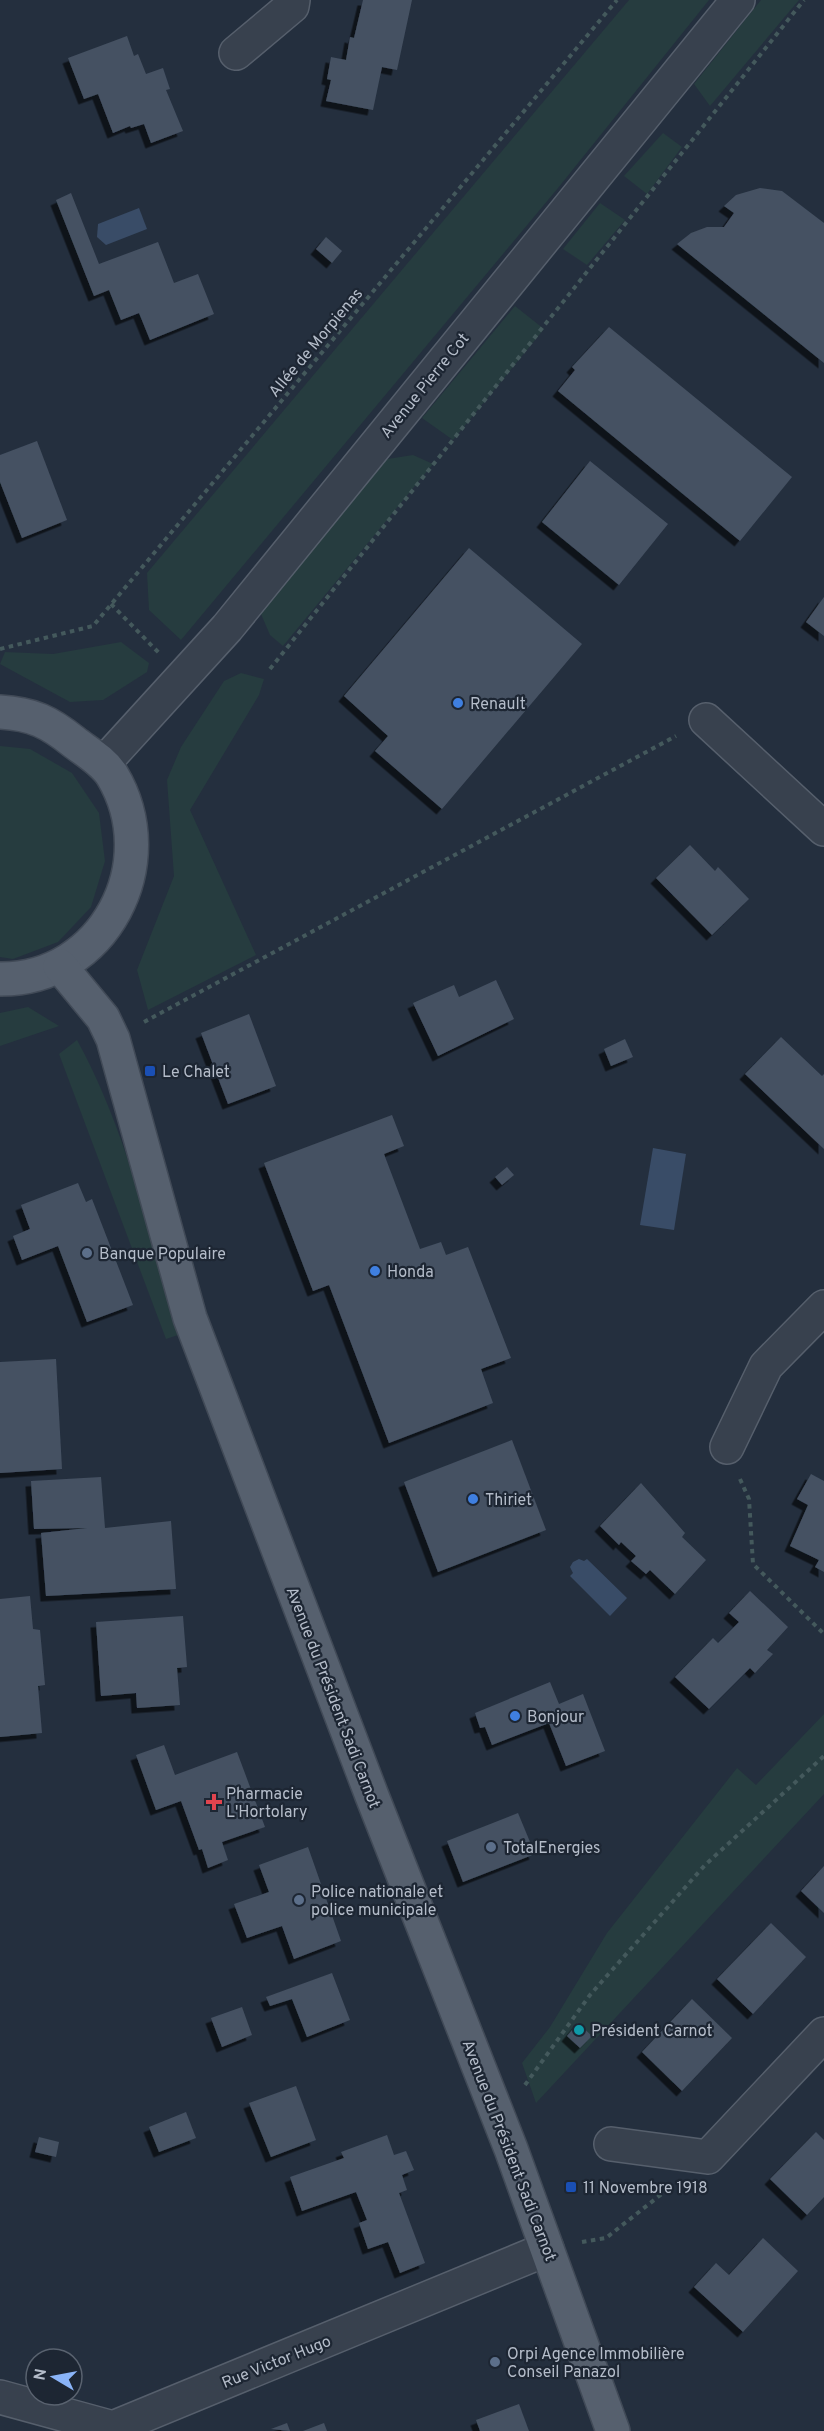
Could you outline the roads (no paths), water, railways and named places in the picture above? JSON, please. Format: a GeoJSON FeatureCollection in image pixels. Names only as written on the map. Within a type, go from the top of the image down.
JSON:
{"type":"FeatureCollection","features":[{"type":"Feature","properties":{"kind":"main road"},"geometry":{"type":"LineString","coordinates":[[0,712],[49,722],[103,764],[112,776],[129,819],[129,876],[111,920],[89,946],[60,966],[24,980],[0,979]]}},
{"type":"Feature","properties":{"kind":"main road","name":"Avenue du Président Sadi Carnot"},"geometry":{"type":"LineString","coordinates":[[60,966],[103,1018],[113,1039],[190,1318],[372,1796],[500,2120],[613,2431]]}},
{"type":"Feature","properties":{"kind":"street"},"geometry":{"type":"LineString","coordinates":[[236,53],[292,6],[293,0]]}},
{"type":"Feature","properties":{"kind":"street","name":"Avenue Pierre Cot"},"geometry":{"type":"LineString","coordinates":[[103,764],[233,621],[738,0]]}},
{"type":"Feature","properties":{"kind":"street"},"geometry":{"type":"LineString","coordinates":[[706,720],[824,829]]}},
{"type":"Feature","properties":{"kind":"street"},"geometry":{"type":"LineString","coordinates":[[728,1447],[766,1366],[824,1307]]}},
{"type":"Feature","properties":{"kind":"street"},"geometry":{"type":"LineString","coordinates":[[611,2144],[708,2157],[824,2034]]}},
{"type":"Feature","properties":{"kind":"street","name":"Rue Victor Hugo"},"geometry":{"type":"LineString","coordinates":[[0,2397],[113,2430],[547,2249]]}},
{"type":"Feature","properties":{"kind":"water"},"geometry":{"type":"Polygon","coordinates":[[[139,208],[147,229],[106,245],[97,237],[98,224],[139,208]]]}},
{"type":"Feature","properties":{"kind":"water"},"geometry":{"type":"Polygon","coordinates":[[[653,1148],[686,1154],[674,1230],[640,1225],[653,1148]]]}},
{"type":"Feature","properties":{"kind":"water"},"geometry":{"type":"Polygon","coordinates":[[[579,1559],[584,1561],[587,1559],[627,1598],[610,1616],[570,1576],[573,1573],[570,1567],[579,1559]]]}},
{"type":"Feature","properties":{"kind":"place","name":"Renault"},"geometry":{"type":"Point","coordinates":[458,703]}},
{"type":"Feature","properties":{"kind":"place","name":"Le Chalet"},"geometry":{"type":"Point","coordinates":[150,1071]}},
{"type":"Feature","properties":{"kind":"place","name":"Banque Populaire"},"geometry":{"type":"Point","coordinates":[87,1253]}},
{"type":"Feature","properties":{"kind":"place","name":"Honda"},"geometry":{"type":"Point","coordinates":[375,1271]}},
{"type":"Feature","properties":{"kind":"place","name":"Thiriet"},"geometry":{"type":"Point","coordinates":[473,1499]}},
{"type":"Feature","properties":{"kind":"place","name":"Bonjour"},"geometry":{"type":"Point","coordinates":[515,1716]}},
{"type":"Feature","properties":{"kind":"place","name":"Pharmacie L'Hortolary"},"geometry":{"type":"Point","coordinates":[214,1802]}},
{"type":"Feature","properties":{"kind":"place","name":"TotalEnergies"},"geometry":{"type":"Point","coordinates":[491,1847]}},
{"type":"Feature","properties":{"kind":"place","name":"Police nationale et police municipale"},"geometry":{"type":"Point","coordinates":[299,1900]}},
{"type":"Feature","properties":{"kind":"place","name":"Président Carnot"},"geometry":{"type":"Point","coordinates":[579,2030]}},
{"type":"Feature","properties":{"kind":"place","name":"11 Novembre 1918"},"geometry":{"type":"Point","coordinates":[571,2187]}},
{"type":"Feature","properties":{"kind":"place","name":"Orpi Agence Immobilière Conseil Panazol"},"geometry":{"type":"Point","coordinates":[495,2362]}}]}
